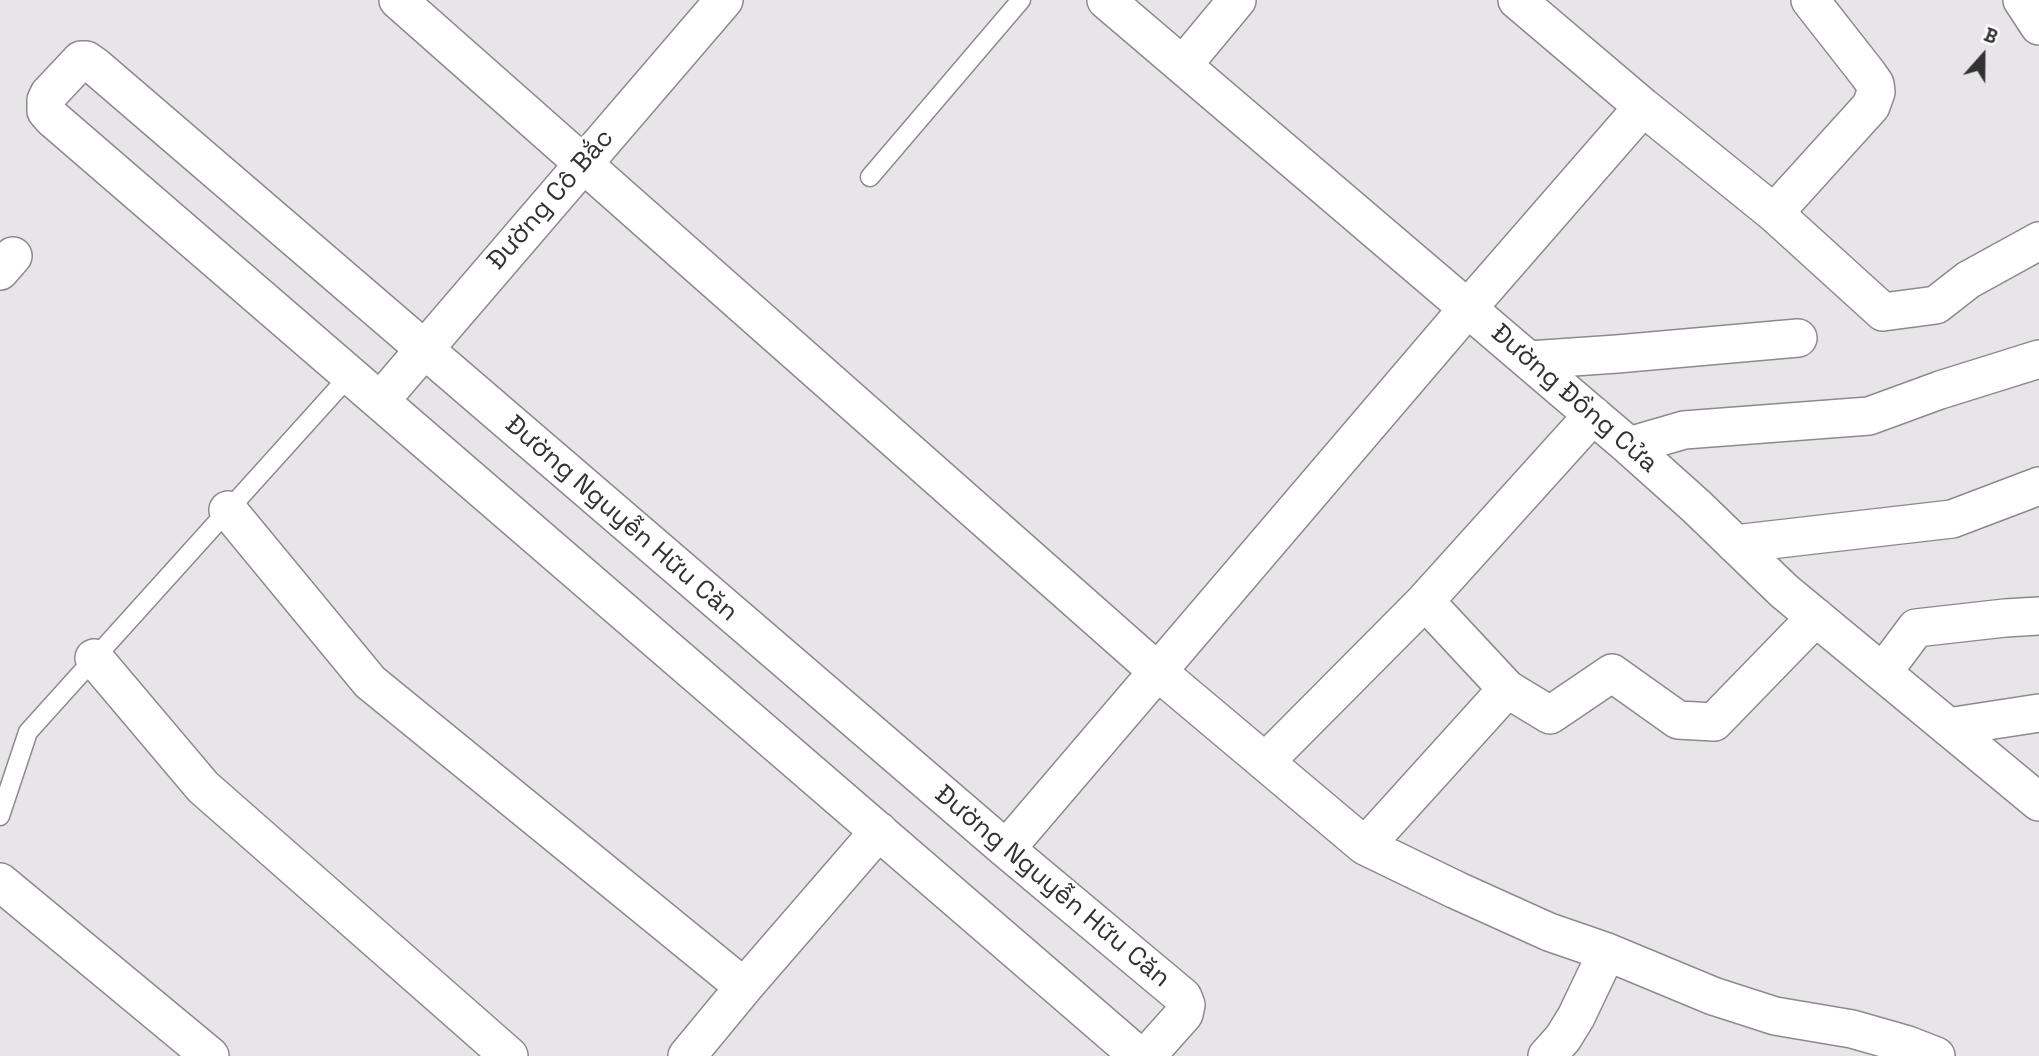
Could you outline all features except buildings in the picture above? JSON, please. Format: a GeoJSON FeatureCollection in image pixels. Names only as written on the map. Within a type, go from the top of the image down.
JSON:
{"type":"FeatureCollection","features":[{"type":"Feature","properties":{"kind":"street"},"geometry":{"type":"LineString","coordinates":[[398,0],[1157,671],[1365,846],[1537,927],[1607,952],[1713,996],[1843,1042],[1908,1045],[1936,1056]]}},
{"type":"Feature","properties":{"kind":"street","name":"Đường Cô Bắc"},"geometry":{"type":"LineString","coordinates":[[380,401],[724,0]]}},
{"type":"Feature","properties":{"kind":"street","name":"Đường Đồng Cửa"},"geometry":{"type":"LineString","coordinates":[[1106,0],[1629,446],[1784,591],[2039,802]]}},
{"type":"Feature","properties":{"kind":"street"},"geometry":{"type":"LineString","coordinates":[[1184,65],[1237,0]]}},
{"type":"Feature","properties":{"kind":"street"},"geometry":{"type":"LineString","coordinates":[[1517,0],[1774,213],[1883,312],[1936,305],[1968,279],[2039,241]]}},
{"type":"Feature","properties":{"kind":"street"},"geometry":{"type":"LineString","coordinates":[[1774,213],[1871,106],[1876,92],[1875,84],[1868,74],[1810,0]]}},
{"type":"Feature","properties":{"kind":"street"},"geometry":{"type":"LineString","coordinates":[[2022,0],[2039,26]]}},
{"type":"Feature","properties":{"kind":"street","name":"Đường Nguyễn Hữu Căn"},"geometry":{"type":"LineString","coordinates":[[86,60],[424,349],[1183,998],[1186,1005],[1184,1014],[1151,1051],[1143,1054],[1134,1052],[51,118],[46,111],[46,100],[78,63],[86,60]]}},
{"type":"Feature","properties":{"kind":"street"},"geometry":{"type":"LineString","coordinates":[[1006,849],[1643,107]]}},
{"type":"Feature","properties":{"kind":"street"},"geometry":{"type":"LineString","coordinates":[[1529,360],[1798,338]]}},
{"type":"Feature","properties":{"kind":"street"},"geometry":{"type":"LineString","coordinates":[[1629,446],[1684,430],[1869,416],[2039,359]]}},
{"type":"Feature","properties":{"kind":"street"},"geometry":{"type":"LineString","coordinates":[[1265,762],[1425,601],[1593,415]]}},
{"type":"Feature","properties":{"kind":"street"},"geometry":{"type":"LineString","coordinates":[[1735,544],[1952,519],[2039,486]]}},
{"type":"Feature","properties":{"kind":"street"},"geometry":{"type":"LineString","coordinates":[[228,510],[370,682],[744,987]]}},
{"type":"Feature","properties":{"kind":"street"},"geometry":{"type":"LineString","coordinates":[[1425,601],[1507,689],[1550,715],[1612,673],[1678,720],[1714,722],[1816,617]]}},
{"type":"Feature","properties":{"kind":"street"},"geometry":{"type":"LineString","coordinates":[[1882,672],[1916,628],[2039,616]]}},
{"type":"Feature","properties":{"kind":"street"},"geometry":{"type":"LineString","coordinates":[[94,658],[203,787],[488,1049]]}},
{"type":"Feature","properties":{"kind":"street"},"geometry":{"type":"LineString","coordinates":[[1365,846],[1507,689]]}},
{"type":"Feature","properties":{"kind":"street"},"geometry":{"type":"LineString","coordinates":[[1948,726],[2039,713]]}},
{"type":"Feature","properties":{"kind":"street"},"geometry":{"type":"LineString","coordinates":[[687,1056],[879,831]]}},
{"type":"Feature","properties":{"kind":"street"},"geometry":{"type":"LineString","coordinates":[[0,881],[210,1056]]}},
{"type":"Feature","properties":{"kind":"street"},"geometry":{"type":"LineString","coordinates":[[1547,1056],[1576,1017],[1607,952]]}},
{"type":"Feature","properties":{"kind":"lane"},"geometry":{"type":"LineString","coordinates":[[870,177],[1021,0]]}},
{"type":"Feature","properties":{"kind":"lane"},"geometry":{"type":"LineString","coordinates":[[0,816],[28,732],[350,375]]}}]}
